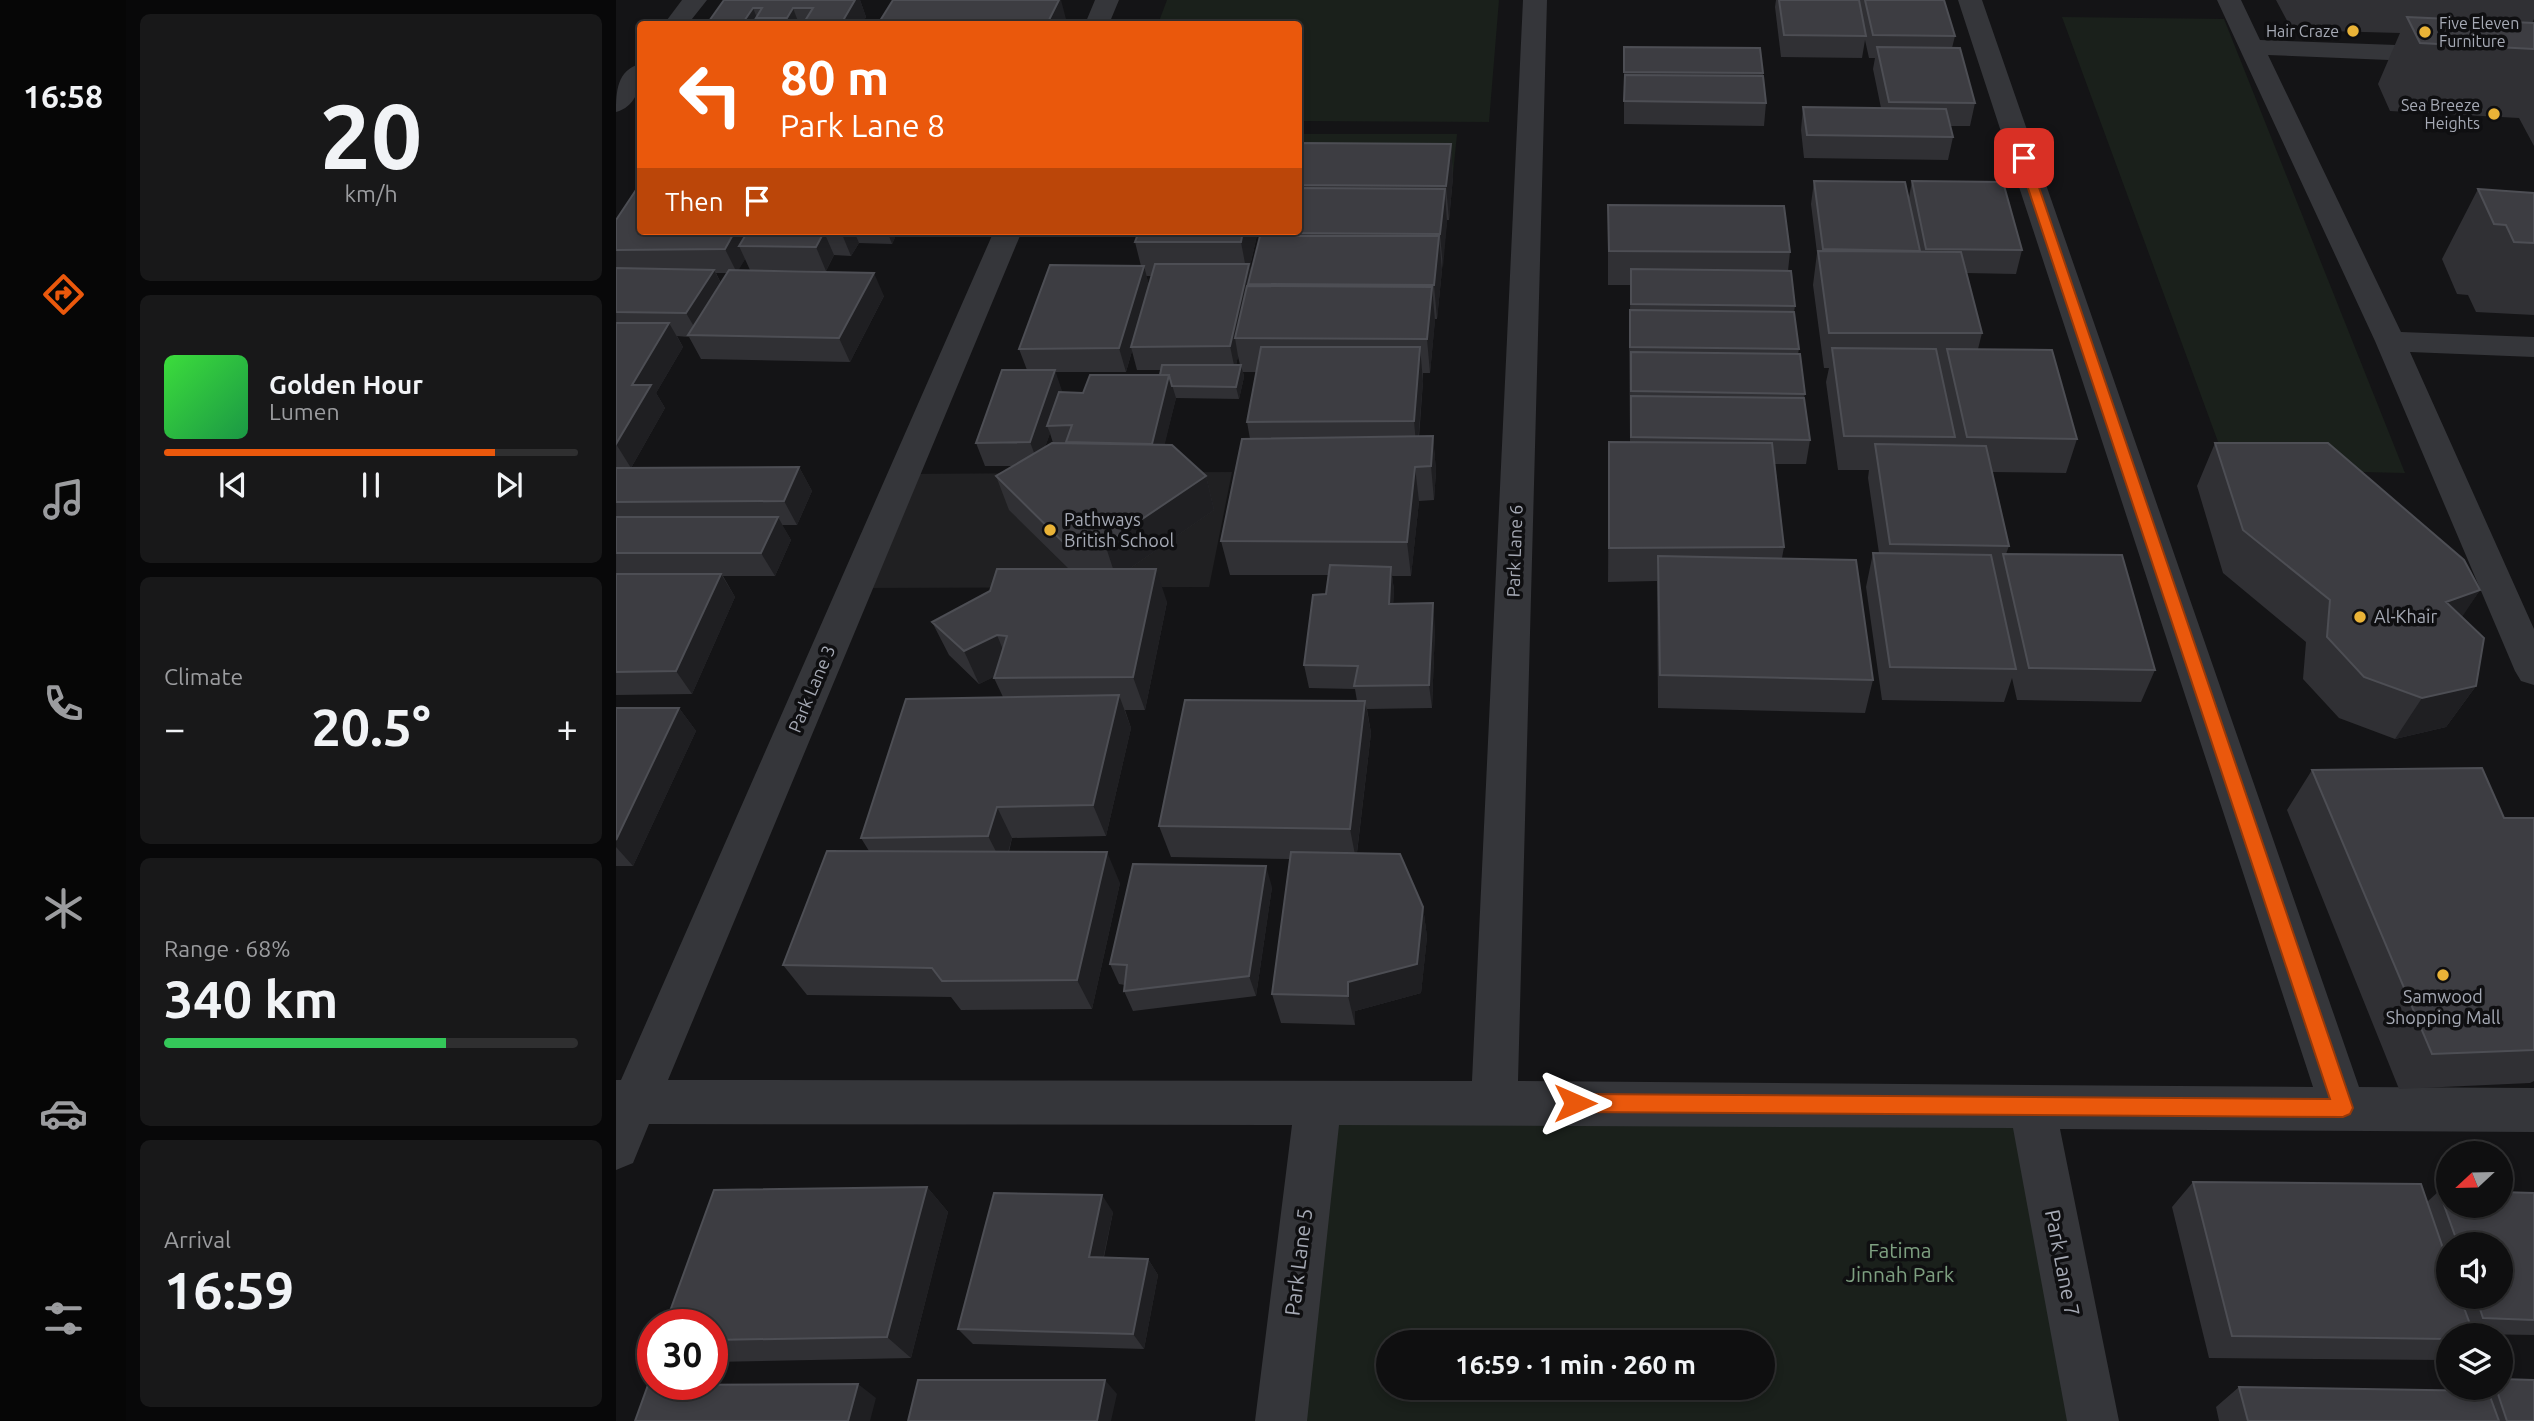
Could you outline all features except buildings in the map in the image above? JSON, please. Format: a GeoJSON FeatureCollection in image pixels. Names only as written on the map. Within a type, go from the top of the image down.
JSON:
{"type":"FeatureCollection","features":[{"type":"Feature","properties":{"kind":"street"},"geometry":{"type":"LineString","coordinates":[[678,21],[695,0]]}},
{"type":"Feature","properties":{"kind":"street"},"geometry":{"type":"LineString","coordinates":[[1098,21],[1107,0]]}},
{"type":"Feature","properties":{"kind":"street","name":"Park Lane 6"},"geometry":{"type":"LineString","coordinates":[[1494,1103],[1535,0]]}},
{"type":"Feature","properties":{"kind":"street"},"geometry":{"type":"LineString","coordinates":[[1970,0],[2343,1108]]}},
{"type":"Feature","properties":{"kind":"street"},"geometry":{"type":"LineString","coordinates":[[2229,0],[2390,341],[2534,671]]}},
{"type":"Feature","properties":{"kind":"street"},"geometry":{"type":"LineString","coordinates":[[2252,47],[2534,58]]}},
{"type":"Feature","properties":{"kind":"street"},"geometry":{"type":"LineString","coordinates":[[616,104],[637,76]]}},
{"type":"Feature","properties":{"kind":"street","name":"Park Lane 3"},"geometry":{"type":"LineString","coordinates":[[616,1147],[626,1102],[1006,235]]}},
{"type":"Feature","properties":{"kind":"street"},"geometry":{"type":"LineString","coordinates":[[2390,341],[2534,347]]}},
{"type":"Feature","properties":{"kind":"street"},"geometry":{"type":"LineString","coordinates":[[626,1102],[1494,1103],[2534,1110]]}},
{"type":"Feature","properties":{"kind":"street","name":"Park Lane 5"},"geometry":{"type":"LineString","coordinates":[[1281,1421],[1318,1103]]}},
{"type":"Feature","properties":{"kind":"street","name":"Park Lane 7"},"geometry":{"type":"LineString","coordinates":[[2032,1106],[2093,1421]]}},
{"type":"Feature","properties":{"kind":"shaded area","name":"Pathways British School"},"geometry":{"type":"Polygon","coordinates":[[[1232,472],[1209,587],[855,588],[904,474],[1232,472]]]}},
{"type":"Feature","properties":{"kind":"green space"},"geometry":{"type":"Polygon","coordinates":[[[1167,0],[1499,0],[1489,122],[1302,121],[1302,21],[1159,21],[1167,0]]]}},
{"type":"Feature","properties":{"kind":"green space"},"geometry":{"type":"Polygon","coordinates":[[[2062,17],[2224,19],[2405,473],[2228,469],[2062,17]]]}},
{"type":"Feature","properties":{"kind":"green space"},"geometry":{"type":"Polygon","coordinates":[[[1302,134],[1457,134],[1453,174],[1302,173],[1302,134]]]}},
{"type":"Feature","properties":{"kind":"green space","name":"Fatima Jinnah Park"},"geometry":{"type":"Polygon","coordinates":[[[1318,1103],[2032,1106],[2093,1421],[1281,1421],[1318,1103]]]}},
{"type":"Feature","properties":{"kind":"place","name":"Hair Craze"},"geometry":{"type":"Point","coordinates":[2353,31]}},
{"type":"Feature","properties":{"kind":"place","name":"Five Eleven Furniture"},"geometry":{"type":"Point","coordinates":[2425,32]}},
{"type":"Feature","properties":{"kind":"place","name":"Sea Breeze Heights"},"geometry":{"type":"Point","coordinates":[2494,114]}},
{"type":"Feature","properties":{"kind":"place","name":"Pathways British School"},"geometry":{"type":"Point","coordinates":[1050,530]}},
{"type":"Feature","properties":{"kind":"place","name":"Al-Khair"},"geometry":{"type":"Point","coordinates":[2360,617]}},
{"type":"Feature","properties":{"kind":"place","name":"Samwood Shopping Mall"},"geometry":{"type":"Point","coordinates":[2443,975]}},
{"type":"Feature","properties":{"kind":"route"},"geometry":{"type":"LineString","coordinates":[[1575,1103],[2343,1108],[2024,158]]}}]}
